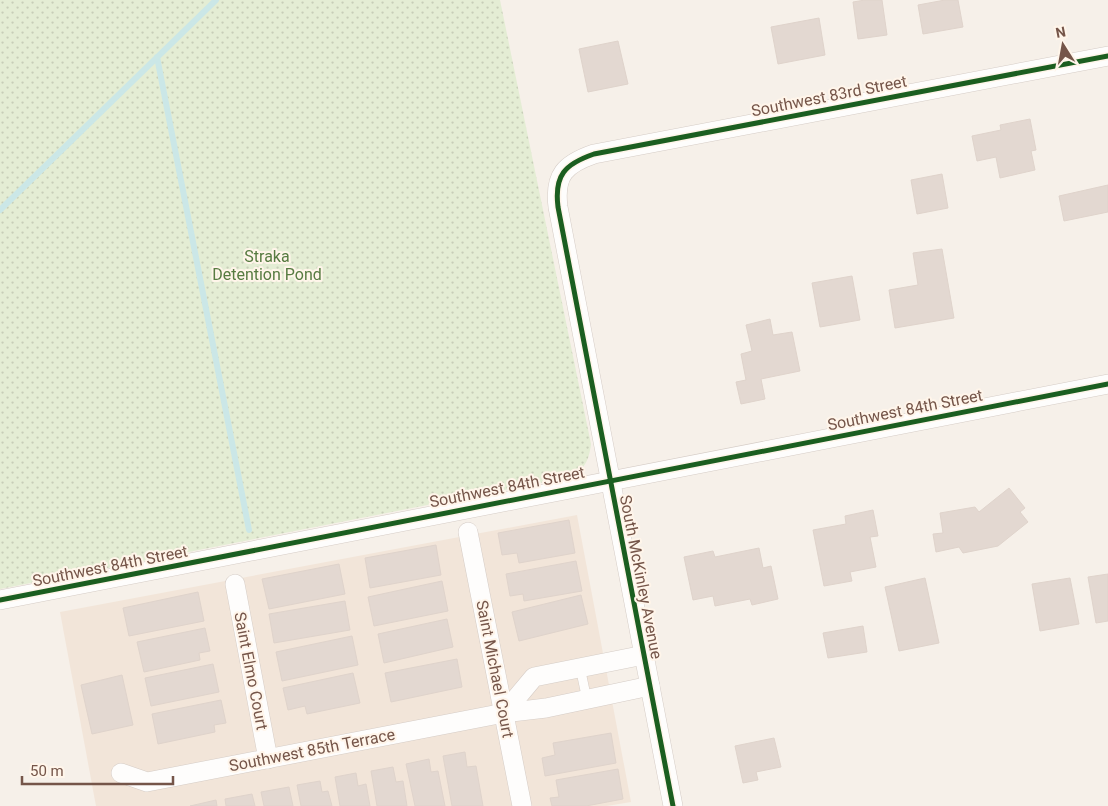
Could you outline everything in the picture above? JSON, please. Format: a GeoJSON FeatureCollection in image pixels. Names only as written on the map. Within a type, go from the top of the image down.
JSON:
{"type":"FeatureCollection","features":[{"type":"Feature","properties":{"kind":"street","name":"Southwest 83rd Street"},"geometry":{"type":"LineString","coordinates":[[561,175],[574,163],[594,154],[1108,56]]}},
{"type":"Feature","properties":{"kind":"street","name":"South McKinley Avenue"},"geometry":{"type":"LineString","coordinates":[[561,175],[557,184],[558,207],[673,806]]}},
{"type":"Feature","properties":{"kind":"street","name":"Southwest 84th Street"},"geometry":{"type":"LineString","coordinates":[[0,600],[1108,384]]}},
{"type":"Feature","properties":{"kind":"street","name":"Saint Michael Court"},"geometry":{"type":"LineString","coordinates":[[468,532],[522,806]]}},
{"type":"Feature","properties":{"kind":"street","name":"Saint Elmo Court"},"geometry":{"type":"LineString","coordinates":[[235,584],[268,759]]}},
{"type":"Feature","properties":{"kind":"street"},"geometry":{"type":"LineString","coordinates":[[504,713],[534,677],[644,655]]}},
{"type":"Feature","properties":{"kind":"street","name":"Southwest 85th Terrace"},"geometry":{"type":"LineString","coordinates":[[121,773],[147,782],[504,713],[546,708],[650,686]]}},
{"type":"Feature","properties":{"kind":"lane"},"geometry":{"type":"LineString","coordinates":[[580,667],[587,700]]}},
{"type":"Feature","properties":{"kind":"shaded area"},"geometry":{"type":"Polygon","coordinates":[[[577,515],[631,802],[607,806],[96,806],[60,612],[577,515]]]}},
{"type":"Feature","properties":{"kind":"green space","name":"Straka Detention Pond"},"geometry":{"type":"Polygon","coordinates":[[[0,0],[500,0],[591,444],[589,455],[583,467],[570,477],[0,589],[0,0]]]}},
{"type":"Feature","properties":{"kind":"building"},"geometry":{"type":"Polygon","coordinates":[[[882,0],[887,35],[858,39],[853,2],[882,0]]]}},
{"type":"Feature","properties":{"kind":"building"},"geometry":{"type":"Polygon","coordinates":[[[945,0],[958,0],[963,27],[923,34],[918,5],[945,0]]]}},
{"type":"Feature","properties":{"kind":"building"},"geometry":{"type":"Polygon","coordinates":[[[819,18],[825,55],[778,64],[771,27],[819,18]]]}},
{"type":"Feature","properties":{"kind":"building"},"geometry":{"type":"Polygon","coordinates":[[[618,41],[628,84],[588,92],[579,49],[618,41]]]}},
{"type":"Feature","properties":{"kind":"building"},"geometry":{"type":"Polygon","coordinates":[[[1030,119],[1036,150],[1031,151],[1035,170],[1000,178],[996,157],[977,161],[972,136],[1001,130],[1000,125],[1030,119]]]}},
{"type":"Feature","properties":{"kind":"building"},"geometry":{"type":"Polygon","coordinates":[[[942,174],[948,208],[917,214],[911,180],[942,174]]]}},
{"type":"Feature","properties":{"kind":"building"},"geometry":{"type":"Polygon","coordinates":[[[1108,185],[1108,212],[1064,221],[1059,196],[1108,185]]]}},
{"type":"Feature","properties":{"kind":"building"},"geometry":{"type":"Polygon","coordinates":[[[942,249],[954,318],[895,328],[889,290],[918,285],[913,253],[942,249]]]}},
{"type":"Feature","properties":{"kind":"building"},"geometry":{"type":"Polygon","coordinates":[[[852,276],[860,320],[820,327],[812,283],[852,276]]]}},
{"type":"Feature","properties":{"kind":"building"},"geometry":{"type":"Polygon","coordinates":[[[770,319],[773,335],[792,332],[800,371],[761,379],[765,399],[741,404],[736,382],[746,380],[741,354],[752,351],[746,325],[770,319]]]}},
{"type":"Feature","properties":{"kind":"building"},"geometry":{"type":"Polygon","coordinates":[[[1009,488],[1025,508],[1020,512],[1028,522],[998,546],[963,553],[959,547],[936,552],[933,534],[943,533],[940,513],[975,507],[979,512],[1009,488]]]}},
{"type":"Feature","properties":{"kind":"building"},"geometry":{"type":"Polygon","coordinates":[[[873,510],[878,536],[870,537],[876,567],[850,572],[852,581],[824,586],[813,530],[846,524],[845,516],[873,510]]]}},
{"type":"Feature","properties":{"kind":"building"},"geometry":{"type":"Polygon","coordinates":[[[569,520],[575,553],[519,563],[517,553],[502,555],[498,533],[569,520]]]}},
{"type":"Feature","properties":{"kind":"building"},"geometry":{"type":"Polygon","coordinates":[[[436,545],[441,575],[370,588],[365,558],[436,545]]]}},
{"type":"Feature","properties":{"kind":"building"},"geometry":{"type":"Polygon","coordinates":[[[759,548],[763,568],[771,566],[778,599],[752,605],[750,599],[715,606],[713,596],[693,600],[684,557],[713,551],[715,557],[759,548]]]}},
{"type":"Feature","properties":{"kind":"building"},"geometry":{"type":"Polygon","coordinates":[[[576,561],[582,591],[524,601],[523,594],[510,596],[506,574],[576,561]]]}},
{"type":"Feature","properties":{"kind":"building"},"geometry":{"type":"Polygon","coordinates":[[[339,564],[345,594],[269,609],[262,579],[339,564]]]}},
{"type":"Feature","properties":{"kind":"building"},"geometry":{"type":"Polygon","coordinates":[[[1108,574],[1108,621],[1096,623],[1088,577],[1108,574]]]}},
{"type":"Feature","properties":{"kind":"building"},"geometry":{"type":"Polygon","coordinates":[[[925,578],[939,643],[899,651],[885,587],[925,578]]]}},
{"type":"Feature","properties":{"kind":"building"},"geometry":{"type":"Polygon","coordinates":[[[1070,578],[1079,624],[1040,631],[1032,584],[1070,578]]]}},
{"type":"Feature","properties":{"kind":"building"},"geometry":{"type":"Polygon","coordinates":[[[442,581],[448,611],[374,626],[368,597],[442,581]]]}},
{"type":"Feature","properties":{"kind":"building"},"geometry":{"type":"Polygon","coordinates":[[[198,592],[204,621],[129,636],[123,608],[198,592]]]}},
{"type":"Feature","properties":{"kind":"building"},"geometry":{"type":"Polygon","coordinates":[[[581,595],[588,624],[519,641],[512,612],[581,595]]]}},
{"type":"Feature","properties":{"kind":"building"},"geometry":{"type":"Polygon","coordinates":[[[345,601],[350,630],[274,643],[269,614],[345,601]]]}},
{"type":"Feature","properties":{"kind":"building"},"geometry":{"type":"Polygon","coordinates":[[[447,619],[453,647],[384,663],[378,634],[447,619]]]}},
{"type":"Feature","properties":{"kind":"building"},"geometry":{"type":"Polygon","coordinates":[[[863,626],[867,652],[828,658],[823,633],[863,626]]]}},
{"type":"Feature","properties":{"kind":"building"},"geometry":{"type":"Polygon","coordinates":[[[205,628],[210,651],[199,653],[200,660],[144,672],[137,642],[205,628]]]}},
{"type":"Feature","properties":{"kind":"building"},"geometry":{"type":"Polygon","coordinates":[[[352,636],[358,665],[282,681],[276,652],[352,636]]]}},
{"type":"Feature","properties":{"kind":"building"},"geometry":{"type":"Polygon","coordinates":[[[457,659],[462,687],[391,702],[385,673],[457,659]]]}},
{"type":"Feature","properties":{"kind":"building"},"geometry":{"type":"Polygon","coordinates":[[[213,664],[219,692],[151,706],[145,678],[213,664]]]}},
{"type":"Feature","properties":{"kind":"building"},"geometry":{"type":"Polygon","coordinates":[[[353,673],[360,703],[307,714],[305,706],[288,710],[283,688],[353,673]]]}},
{"type":"Feature","properties":{"kind":"building"},"geometry":{"type":"Polygon","coordinates":[[[122,675],[133,725],[92,734],[81,685],[122,675]]]}},
{"type":"Feature","properties":{"kind":"building"},"geometry":{"type":"Polygon","coordinates":[[[221,700],[226,723],[214,725],[215,732],[158,744],[152,714],[221,700]]]}},
{"type":"Feature","properties":{"kind":"building"},"geometry":{"type":"Polygon","coordinates":[[[611,733],[616,763],[545,776],[542,758],[555,755],[553,743],[611,733]]]}},
{"type":"Feature","properties":{"kind":"building"},"geometry":{"type":"Polygon","coordinates":[[[774,738],[781,767],[756,772],[758,780],[743,783],[735,746],[774,738]]]}},
{"type":"Feature","properties":{"kind":"building"},"geometry":{"type":"Polygon","coordinates":[[[465,752],[467,767],[476,766],[483,806],[452,806],[443,756],[465,752]]]}},
{"type":"Feature","properties":{"kind":"building"},"geometry":{"type":"Polygon","coordinates":[[[429,759],[431,772],[438,771],[445,806],[415,806],[406,764],[429,759]]]}},
{"type":"Feature","properties":{"kind":"building"},"geometry":{"type":"Polygon","coordinates":[[[393,767],[396,782],[403,781],[407,806],[377,806],[371,771],[393,767]]]}},
{"type":"Feature","properties":{"kind":"building"},"geometry":{"type":"Polygon","coordinates":[[[618,769],[623,799],[586,806],[552,806],[550,798],[559,797],[556,780],[618,769]]]}},
{"type":"Feature","properties":{"kind":"building"},"geometry":{"type":"Polygon","coordinates":[[[356,773],[358,786],[366,784],[370,806],[340,806],[335,777],[356,773]]]}},
{"type":"Feature","properties":{"kind":"building"},"geometry":{"type":"Polygon","coordinates":[[[320,781],[322,792],[328,791],[332,806],[301,806],[297,785],[320,781]]]}},
{"type":"Feature","properties":{"kind":"building"},"geometry":{"type":"Polygon","coordinates":[[[289,787],[293,806],[264,806],[261,792],[289,787]]]}},
{"type":"Feature","properties":{"kind":"building"},"geometry":{"type":"Polygon","coordinates":[[[252,794],[255,806],[226,806],[225,799],[252,794]]]}},
{"type":"Feature","properties":{"kind":"building"},"geometry":{"type":"Polygon","coordinates":[[[216,800],[217,806],[190,806],[216,800]]]}},
{"type":"Feature","properties":{"kind":"waterway"},"geometry":{"type":"LineString","coordinates":[[0,210],[216,0]]}},
{"type":"Feature","properties":{"kind":"waterway"},"geometry":{"type":"LineString","coordinates":[[157,57],[249,530]]}},
{"type":"Feature","properties":{"kind":"cycle path"},"geometry":{"type":"LineString","coordinates":[[673,806],[558,207],[558,187],[564,172],[576,162],[594,154],[1108,56]]}},
{"type":"Feature","properties":{"kind":"cycle path"},"geometry":{"type":"LineString","coordinates":[[0,600],[1108,384]]}}]}
